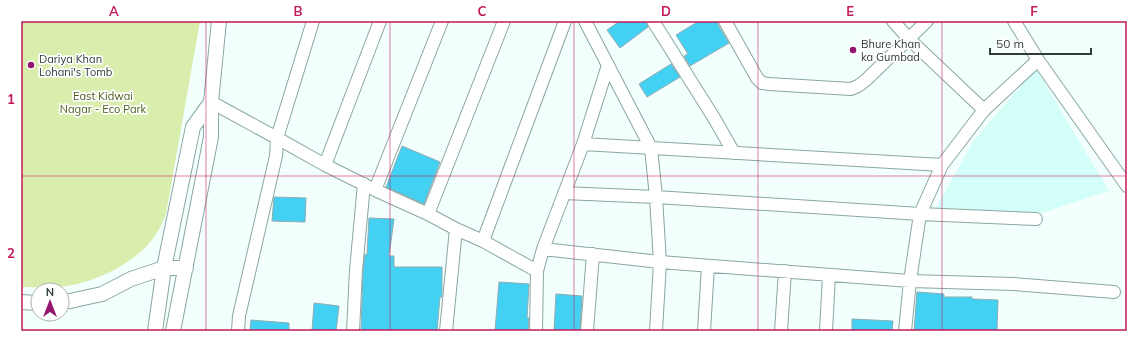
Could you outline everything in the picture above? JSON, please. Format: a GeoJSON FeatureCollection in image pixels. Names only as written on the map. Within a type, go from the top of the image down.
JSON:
{"type":"FeatureCollection","features":[{"type":"Feature","properties":{"kind":"street"},"geometry":{"type":"LineString","coordinates":[[173,331],[212,137],[211,102],[219,21]]}},
{"type":"Feature","properties":{"kind":"street"},"geometry":{"type":"LineString","coordinates":[[238,331],[239,316],[276,156],[277,138],[313,21]]}},
{"type":"Feature","properties":{"kind":"street"},"geometry":{"type":"LineString","coordinates":[[324,165],[380,21]]}},
{"type":"Feature","properties":{"kind":"street"},"geometry":{"type":"LineString","coordinates":[[375,190],[442,21]]}},
{"type":"Feature","properties":{"kind":"street"},"geometry":{"type":"LineString","coordinates":[[428,214],[504,21]]}},
{"type":"Feature","properties":{"kind":"street"},"geometry":{"type":"LineString","coordinates":[[483,241],[565,21]]}},
{"type":"Feature","properties":{"kind":"street"},"geometry":{"type":"LineString","coordinates":[[585,21],[651,148],[660,262],[656,331]]}},
{"type":"Feature","properties":{"kind":"street"},"geometry":{"type":"LineString","coordinates":[[653,21],[714,118],[734,153]]}},
{"type":"Feature","properties":{"kind":"street"},"geometry":{"type":"LineString","coordinates":[[724,21],[757,78],[762,83],[851,89],[866,80],[927,21]]}},
{"type":"Feature","properties":{"kind":"street"},"geometry":{"type":"LineString","coordinates":[[893,21],[909,39],[984,110]]}},
{"type":"Feature","properties":{"kind":"street"},"geometry":{"type":"LineString","coordinates":[[1014,21],[1038,60],[1127,186]]}},
{"type":"Feature","properties":{"kind":"street"},"geometry":{"type":"LineString","coordinates":[[906,331],[910,281],[920,214],[942,165],[984,110],[1038,60]]}},
{"type":"Feature","properties":{"kind":"street"},"geometry":{"type":"LineString","coordinates":[[536,331],[537,271],[543,249],[583,144],[608,65]]}},
{"type":"Feature","properties":{"kind":"street"},"geometry":{"type":"LineString","coordinates":[[211,102],[324,165],[483,241],[537,271]]}},
{"type":"Feature","properties":{"kind":"street"},"geometry":{"type":"LineString","coordinates":[[156,331],[164,268],[193,127],[211,102]]}},
{"type":"Feature","properties":{"kind":"street"},"geometry":{"type":"LineString","coordinates":[[583,144],[942,165]]}},
{"type":"Feature","properties":{"kind":"street"},"geometry":{"type":"LineString","coordinates":[[353,331],[356,270],[364,184]]}},
{"type":"Feature","properties":{"kind":"street"},"geometry":{"type":"LineString","coordinates":[[564,193],[656,197],[920,214],[1036,219]]}},
{"type":"Feature","properties":{"kind":"street"},"geometry":{"type":"LineString","coordinates":[[446,331],[456,229]]}},
{"type":"Feature","properties":{"kind":"street"},"geometry":{"type":"LineString","coordinates":[[543,249],[660,262],[785,272],[910,281],[1014,284],[1114,292]]}},
{"type":"Feature","properties":{"kind":"street"},"geometry":{"type":"LineString","coordinates":[[587,331],[593,254]]}},
{"type":"Feature","properties":{"kind":"street"},"geometry":{"type":"LineString","coordinates":[[704,331],[708,266]]}},
{"type":"Feature","properties":{"kind":"street"},"geometry":{"type":"LineString","coordinates":[[70,301],[102,294],[131,279],[164,268],[186,268]]}},
{"type":"Feature","properties":{"kind":"street"},"geometry":{"type":"LineString","coordinates":[[780,331],[785,272]]}},
{"type":"Feature","properties":{"kind":"street"},"geometry":{"type":"LineString","coordinates":[[826,331],[829,275]]}},
{"type":"Feature","properties":{"kind":"shaded area"},"geometry":{"type":"Polygon","coordinates":[[[1036,69],[1109,191],[1042,213],[936,208],[974,140],[1036,69]]]}},
{"type":"Feature","properties":{"kind":"green space","name":"East Kidwai Nagar - Eco Park"},"geometry":{"type":"Polygon","coordinates":[[[21,21],[200,21],[166,214],[156,234],[143,250],[109,273],[70,285],[70,282],[30,282],[30,287],[21,287],[21,21]]]}},
{"type":"Feature","properties":{"kind":"building"},"geometry":{"type":"Polygon","coordinates":[[[620,21],[646,21],[648,27],[620,48],[607,30],[620,21]]]}},
{"type":"Feature","properties":{"kind":"building"},"geometry":{"type":"Polygon","coordinates":[[[699,21],[718,21],[718,25],[729,43],[690,66],[684,56],[688,54],[676,35],[699,21]]]}},
{"type":"Feature","properties":{"kind":"building"},"geometry":{"type":"Polygon","coordinates":[[[671,64],[680,77],[647,97],[639,84],[671,64]]]}},
{"type":"Feature","properties":{"kind":"building"},"geometry":{"type":"Polygon","coordinates":[[[402,146],[440,162],[424,204],[386,187],[402,146]]]}},
{"type":"Feature","properties":{"kind":"building"},"geometry":{"type":"Polygon","coordinates":[[[274,197],[306,198],[305,222],[272,221],[274,197]]]}},
{"type":"Feature","properties":{"kind":"building"},"geometry":{"type":"Polygon","coordinates":[[[369,218],[394,219],[389,256],[394,256],[394,267],[442,267],[442,297],[440,297],[437,331],[361,331],[363,271],[365,254],[367,255],[369,218]]]}},
{"type":"Feature","properties":{"kind":"building"},"geometry":{"type":"Polygon","coordinates":[[[499,282],[529,284],[527,318],[529,318],[528,331],[495,331],[499,282]]]}},
{"type":"Feature","properties":{"kind":"building"},"geometry":{"type":"Polygon","coordinates":[[[917,292],[944,294],[944,297],[972,297],[972,299],[998,300],[997,331],[914,331],[917,292]]]}},
{"type":"Feature","properties":{"kind":"building"},"geometry":{"type":"Polygon","coordinates":[[[556,294],[582,296],[580,331],[554,331],[556,294]]]}},
{"type":"Feature","properties":{"kind":"building"},"geometry":{"type":"Polygon","coordinates":[[[314,303],[339,306],[336,331],[312,331],[314,303]]]}},
{"type":"Feature","properties":{"kind":"building"},"geometry":{"type":"Polygon","coordinates":[[[852,319],[893,321],[892,331],[852,331],[852,319]]]}},
{"type":"Feature","properties":{"kind":"building"},"geometry":{"type":"Polygon","coordinates":[[[251,320],[289,323],[289,331],[250,331],[251,320]]]}},
{"type":"Feature","properties":{"kind":"place","name":"Bhure Khan ka Gumbad"},"geometry":{"type":"Point","coordinates":[853,50]}},
{"type":"Feature","properties":{"kind":"place","name":"Dariya Khan Lohani's Tomb"},"geometry":{"type":"Point","coordinates":[31,65]}}]}
